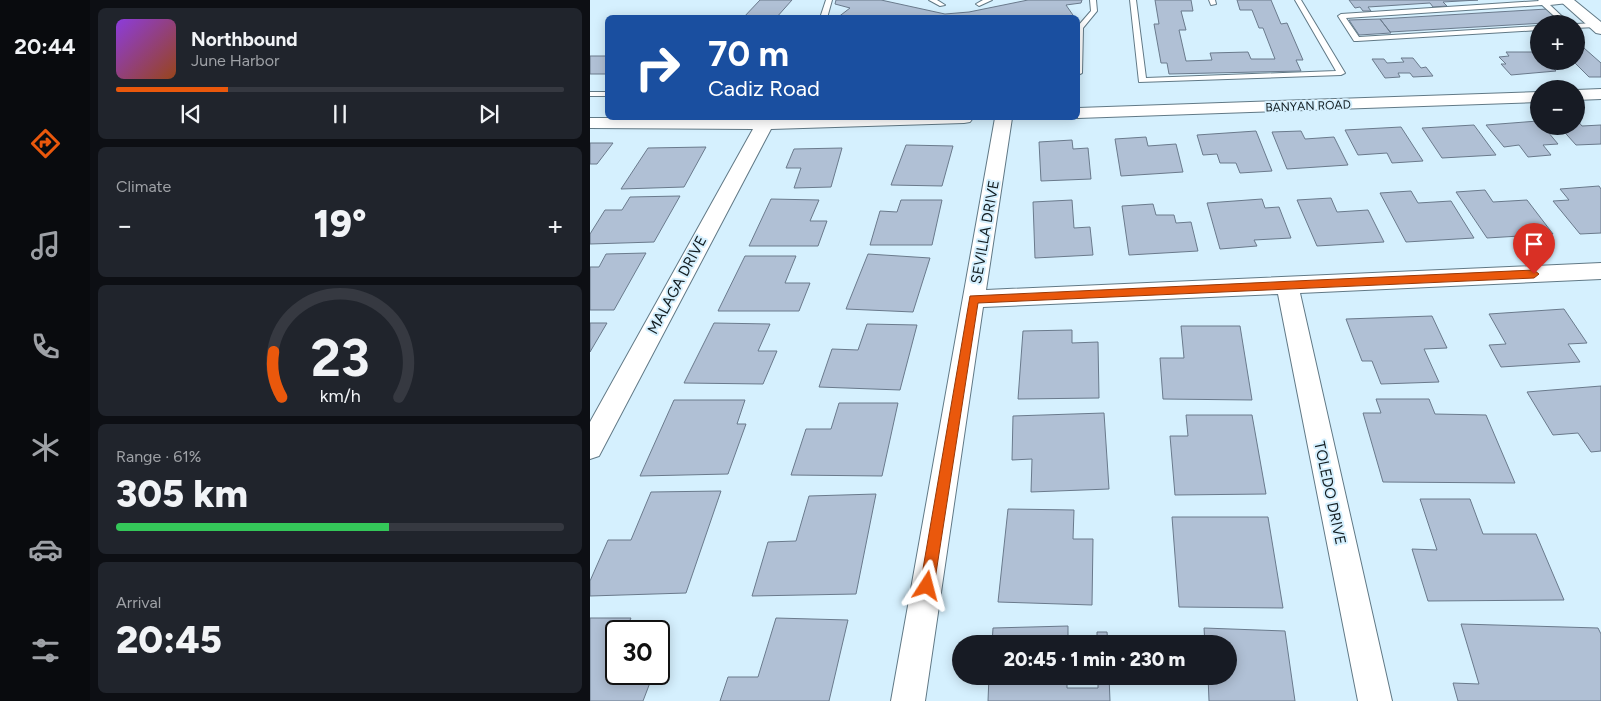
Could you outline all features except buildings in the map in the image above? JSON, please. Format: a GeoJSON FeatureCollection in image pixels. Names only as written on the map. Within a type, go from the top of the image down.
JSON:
{"type":"FeatureCollection","features":[{"type":"Feature","properties":{"kind":"street"},"geometry":{"type":"LineString","coordinates":[[1567,1],[1598,27]]}},
{"type":"Feature","properties":{"kind":"street"},"geometry":{"type":"LineString","coordinates":[[1585,95],[1601,94]]}},
{"type":"Feature","properties":{"kind":"street","name":"BANYAN ROAD"},"geometry":{"type":"LineString","coordinates":[[1080,113],[1530,97]]}},
{"type":"Feature","properties":{"kind":"street"},"geometry":{"type":"LineString","coordinates":[[590,123],[705,121],[765,124],[795,120]]}},
{"type":"Feature","properties":{"kind":"street","name":"SEVILLA DRIVE"},"geometry":{"type":"LineString","coordinates":[[908,701],[1003,120]]}},
{"type":"Feature","properties":{"kind":"street","name":"MALAGA DRIVE"},"geometry":{"type":"LineString","coordinates":[[590,447],[765,124]]}},
{"type":"Feature","properties":{"kind":"street"},"geometry":{"type":"LineString","coordinates":[[974,299],[1598,275]]}},
{"type":"Feature","properties":{"kind":"street","name":"TOLEDO DRIVE"},"geometry":{"type":"LineString","coordinates":[[1287,286],[1375,701]]}},
{"type":"Feature","properties":{"kind":"lane"},"geometry":{"type":"LineString","coordinates":[[824,15],[829,0]]}},
{"type":"Feature","properties":{"kind":"lane"},"geometry":{"type":"LineString","coordinates":[[932,0],[942,5]]}},
{"type":"Feature","properties":{"kind":"lane"},"geometry":{"type":"LineString","coordinates":[[979,4],[989,0]]}},
{"type":"Feature","properties":{"kind":"lane"},"geometry":{"type":"LineString","coordinates":[[1080,27],[1094,10],[1093,0]]}},
{"type":"Feature","properties":{"kind":"lane"},"geometry":{"type":"LineString","coordinates":[[1133,0],[1142,80],[1341,73],[1298,0]]}},
{"type":"Feature","properties":{"kind":"lane"},"geometry":{"type":"LineString","coordinates":[[1530,29],[1357,39],[1341,16],[1567,1]]}},
{"type":"Feature","properties":{"kind":"lane"},"geometry":{"type":"LineString","coordinates":[[1542,2],[1557,15]]}},
{"type":"Feature","properties":{"kind":"lane"},"geometry":{"type":"LineString","coordinates":[[1585,26],[1598,27]]}},
{"type":"Feature","properties":{"kind":"lane"},"geometry":{"type":"LineString","coordinates":[[590,94],[605,94]]}},
{"type":"Feature","properties":{"kind":"route"},"geometry":{"type":"LineString","coordinates":[[927,586],[974,299],[1534,274]]}}]}
